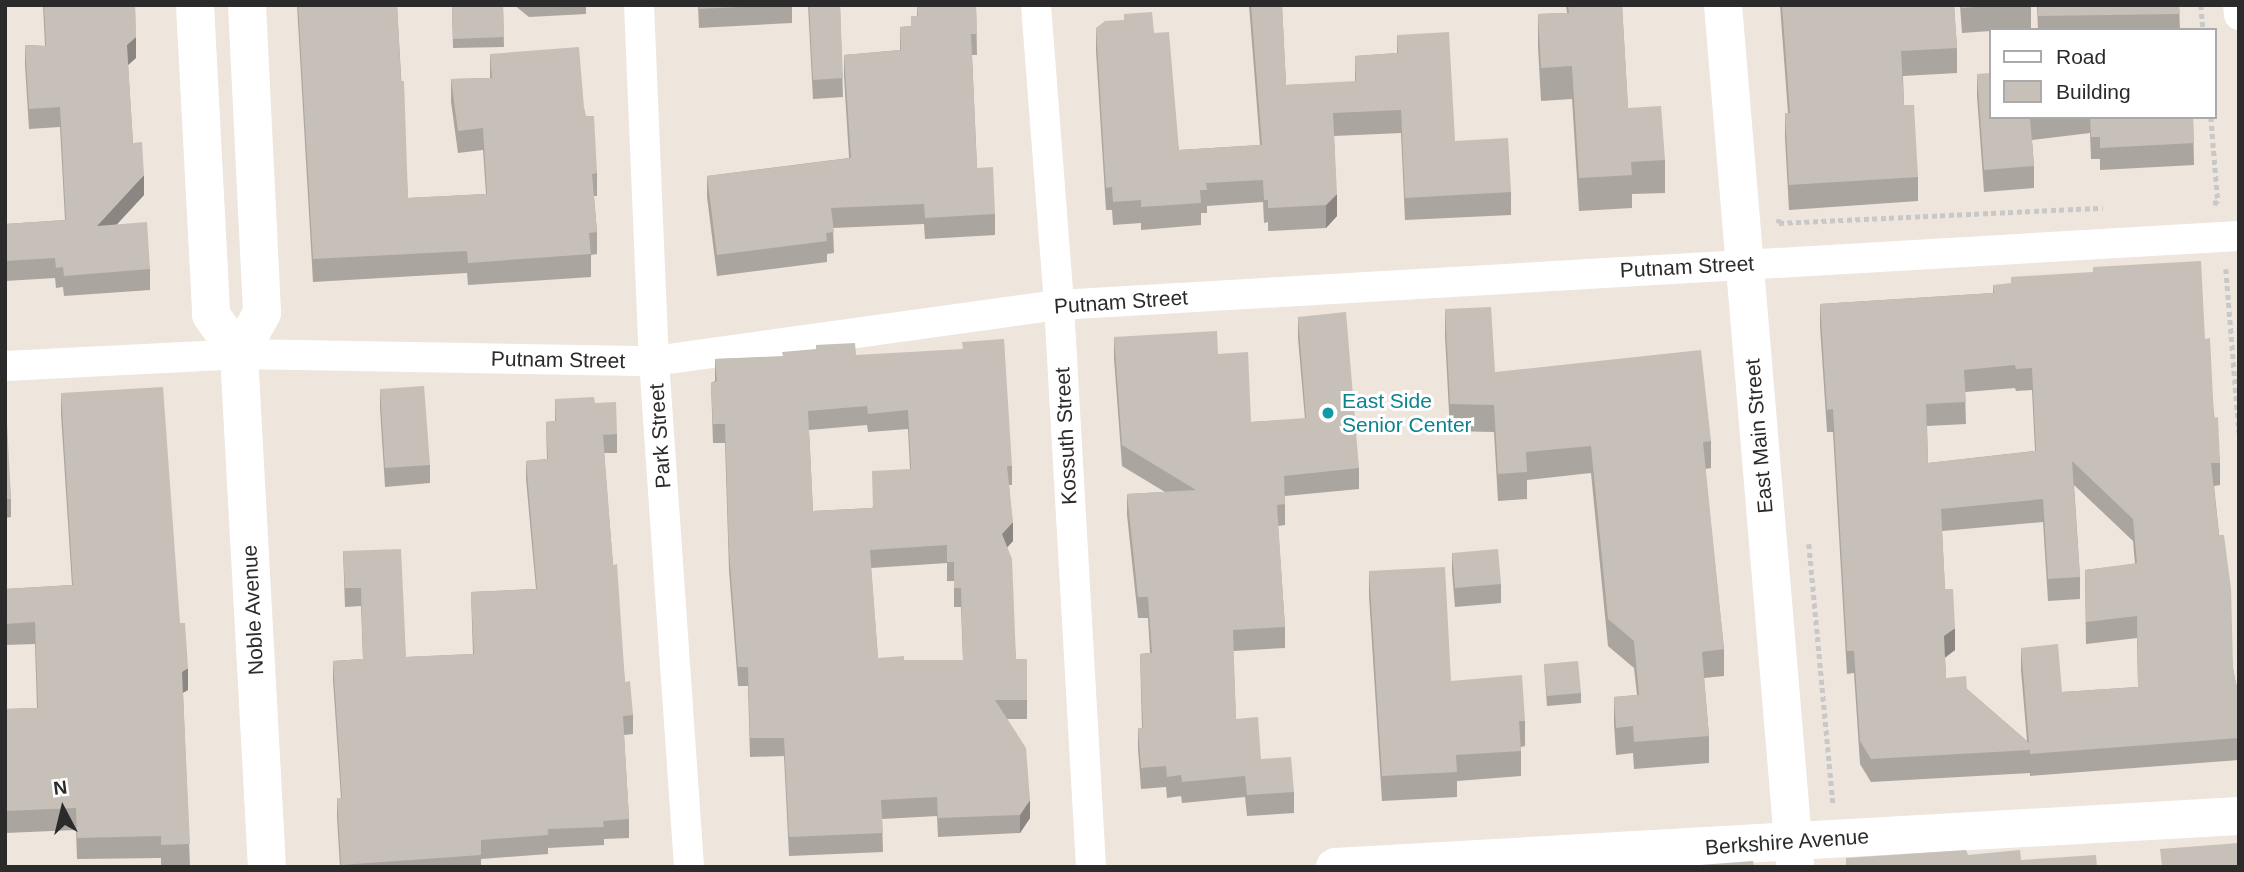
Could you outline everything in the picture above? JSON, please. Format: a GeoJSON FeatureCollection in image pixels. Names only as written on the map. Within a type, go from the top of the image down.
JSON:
{"type":"FeatureCollection","features":[{"type":"Feature","properties":{"kind":"main road"},"geometry":{"type":"LineString","coordinates":[[195,5],[211,315],[239,354],[262,313],[247,5]]}},
{"type":"Feature","properties":{"kind":"main road","name":"East Main Street"},"geometry":{"type":"LineString","coordinates":[[1723,5],[1793,854]]}},
{"type":"Feature","properties":{"kind":"main road","name":"Noble Avenue"},"geometry":{"type":"LineString","coordinates":[[239,354],[267,867]]}},
{"type":"Feature","properties":{"kind":"main road","name":"Berkshire Avenue"},"geometry":{"type":"LineString","coordinates":[[1335,867],[1793,854],[2239,816]]}},
{"type":"Feature","properties":{"kind":"street","name":"Park Street"},"geometry":{"type":"LineString","coordinates":[[639,5],[654,361],[689,867]]}},
{"type":"Feature","properties":{"kind":"street","name":"Kossuth Street"},"geometry":{"type":"LineString","coordinates":[[1036,5],[1059,305],[1091,867]]}},
{"type":"Feature","properties":{"kind":"street"},"geometry":{"type":"LineString","coordinates":[[2238,5],[2239,15]]}},
{"type":"Feature","properties":{"kind":"street","name":"Putnam Street"},"geometry":{"type":"LineString","coordinates":[[5,366],[239,354],[654,361],[1059,305],[2239,236]]}},
{"type":"Feature","properties":{"kind":"path"},"geometry":{"type":"LineString","coordinates":[[2201,5],[2203,28]]}},
{"type":"Feature","properties":{"kind":"path"},"geometry":{"type":"LineString","coordinates":[[2204,203],[2218,203],[2211,119]]}},
{"type":"Feature","properties":{"kind":"path"},"geometry":{"type":"LineString","coordinates":[[1778,209],[1779,223],[2108,208]]}},
{"type":"Feature","properties":{"kind":"path"},"geometry":{"type":"LineString","coordinates":[[2212,268],[2226,268],[2239,432]]}},
{"type":"Feature","properties":{"kind":"path"},"geometry":{"type":"LineString","coordinates":[[1808,542],[1833,805],[1838,805]]}},
{"type":"Feature","properties":{"kind":"building"},"geometry":{"type":"Polygon","coordinates":[[[44,5],[135,5],[136,37],[127,45],[133,143],[142,142],[144,175],[97,226],[147,222],[150,269],[64,276],[63,267],[56,268],[55,258],[5,261],[5,224],[66,220],[60,107],[29,109],[25,45],[46,46],[44,5]]]}},
{"type":"Feature","properties":{"kind":"building"},"geometry":{"type":"Polygon","coordinates":[[[298,5],[397,5],[401,81],[404,81],[408,198],[487,194],[483,128],[458,131],[451,79],[492,78],[490,54],[579,47],[584,108],[586,116],[594,116],[597,173],[592,174],[597,232],[589,233],[591,254],[468,263],[467,251],[313,259],[298,5]]]}},
{"type":"Feature","properties":{"kind":"building"},"geometry":{"type":"Polygon","coordinates":[[[503,5],[504,37],[453,39],[452,6],[503,5]]]}},
{"type":"Feature","properties":{"kind":"building"},"geometry":{"type":"Polygon","coordinates":[[[699,5],[779,5],[699,9],[699,5]]]}},
{"type":"Feature","properties":{"kind":"building"},"geometry":{"type":"Polygon","coordinates":[[[809,5],[840,5],[843,78],[813,80],[809,5]]]}},
{"type":"Feature","properties":{"kind":"building"},"geometry":{"type":"Polygon","coordinates":[[[917,5],[976,5],[977,34],[971,34],[977,168],[993,167],[995,214],[925,218],[924,204],[831,208],[834,232],[826,233],[827,241],[717,255],[707,176],[851,158],[844,55],[901,50],[900,27],[911,26],[911,16],[918,16],[917,5]]]}},
{"type":"Feature","properties":{"kind":"building"},"geometry":{"type":"Polygon","coordinates":[[[1251,5],[1282,5],[1286,85],[1356,81],[1355,56],[1398,53],[1397,35],[1449,32],[1455,141],[1508,138],[1511,192],[1405,198],[1401,110],[1333,113],[1337,194],[1326,205],[1268,208],[1268,200],[1264,200],[1263,180],[1206,183],[1207,190],[1200,190],[1201,203],[1141,207],[1141,200],[1113,202],[1112,187],[1106,188],[1096,28],[1105,21],[1124,20],[1124,14],[1152,12],[1154,33],[1169,32],[1179,150],[1262,145],[1251,5]]]}},
{"type":"Feature","properties":{"kind":"building"},"geometry":{"type":"Polygon","coordinates":[[[1568,5],[1622,5],[1628,108],[1661,106],[1665,160],[1631,162],[1632,175],[1579,178],[1572,66],[1541,68],[1538,14],[1569,13],[1568,5]]]}},
{"type":"Feature","properties":{"kind":"building"},"geometry":{"type":"Polygon","coordinates":[[[1782,5],[1954,5],[1957,48],[1901,51],[1904,105],[1914,105],[1918,177],[1789,185],[1785,113],[1790,113],[1782,5]]]}},
{"type":"Feature","properties":{"kind":"building"},"geometry":{"type":"Polygon","coordinates":[[[1962,5],[2000,5],[1962,8],[1962,5]]]}},
{"type":"Feature","properties":{"kind":"building"},"geometry":{"type":"Polygon","coordinates":[[[2038,5],[2179,5],[2180,14],[2038,16],[2038,5]]]}},
{"type":"Feature","properties":{"kind":"building"},"geometry":{"type":"Polygon","coordinates":[[[1988,73],[1988,119],[2030,119],[2034,166],[1984,170],[1977,74],[1988,73]]]}},
{"type":"Feature","properties":{"kind":"building"},"geometry":{"type":"Polygon","coordinates":[[[2090,119],[2193,119],[2194,143],[2100,148],[2100,137],[2091,137],[2090,119]]]}},
{"type":"Feature","properties":{"kind":"building"},"geometry":{"type":"Polygon","coordinates":[[[2201,261],[2205,339],[2210,338],[2214,418],[2218,417],[2220,463],[2211,463],[2219,535],[2224,535],[2231,589],[2233,668],[2236,684],[2239,684],[2239,738],[2030,754],[2030,750],[1871,759],[1860,741],[1854,651],[1847,651],[1833,409],[1827,410],[1820,304],[1994,293],[1993,285],[2011,283],[2011,277],[2093,272],[2093,267],[2201,261]],[[2015,365],[1964,370],[1966,402],[1926,404],[1928,463],[2036,451],[2032,368],[2016,369],[2015,365]],[[2072,461],[2080,577],[2048,579],[2043,499],[1941,509],[1945,589],[1953,589],[1955,628],[1944,636],[1946,678],[1966,676],[1967,689],[2029,743],[2021,648],[2058,644],[2062,692],[2138,687],[2137,616],[2086,622],[2085,570],[2137,563],[2133,519],[2072,461]]]}},
{"type":"Feature","properties":{"kind":"building"},"geometry":{"type":"Polygon","coordinates":[[[1491,307],[1495,372],[1701,350],[1711,441],[1703,442],[1724,649],[1702,652],[1709,736],[1634,742],[1633,726],[1616,728],[1614,697],[1639,695],[1634,641],[1608,619],[1591,446],[1526,452],[1527,472],[1498,474],[1494,405],[1450,404],[1445,309],[1491,307]]]}},
{"type":"Feature","properties":{"kind":"building"},"geometry":{"type":"Polygon","coordinates":[[[1346,312],[1359,468],[1284,476],[1285,504],[1277,505],[1285,627],[1233,630],[1236,719],[1258,717],[1261,759],[1291,757],[1294,792],[1247,795],[1245,776],[1182,782],[1181,775],[1167,777],[1166,766],[1141,768],[1138,728],[1143,728],[1140,654],[1152,653],[1148,597],[1138,597],[1127,494],[1196,490],[1122,445],[1114,337],[1217,331],[1218,354],[1248,352],[1251,422],[1306,418],[1298,317],[1346,312]]]}},
{"type":"Feature","properties":{"kind":"building"},"geometry":{"type":"Polygon","coordinates":[[[1004,339],[1012,466],[1007,466],[1013,522],[1002,534],[1012,559],[1016,659],[1027,659],[1027,700],[995,700],[1026,748],[1030,800],[1020,815],[938,818],[937,797],[881,800],[883,833],[789,837],[784,738],[750,738],[748,667],[738,667],[729,551],[725,424],[713,424],[711,383],[717,381],[715,359],[783,356],[782,352],[816,349],[816,345],[855,343],[856,355],[963,349],[962,342],[1004,339]],[[867,406],[808,411],[813,511],[873,508],[872,471],[911,469],[908,410],[868,414],[867,406]],[[947,545],[870,550],[878,658],[904,656],[904,660],[963,660],[961,588],[954,588],[954,562],[947,562],[947,545]]]}},
{"type":"Feature","properties":{"kind":"building"},"geometry":{"type":"Polygon","coordinates":[[[424,386],[430,465],[385,468],[380,389],[424,386]]]}},
{"type":"Feature","properties":{"kind":"building"},"geometry":{"type":"Polygon","coordinates":[[[163,387],[180,623],[185,623],[188,668],[182,672],[190,844],[161,845],[161,836],[77,838],[76,808],[5,811],[5,709],[38,708],[35,622],[5,624],[5,589],[73,585],[61,393],[163,387]]]}},
{"type":"Feature","properties":{"kind":"building"},"geometry":{"type":"Polygon","coordinates":[[[594,397],[595,403],[616,402],[617,434],[603,435],[613,565],[617,564],[625,682],[630,681],[633,715],[623,716],[629,819],[603,821],[604,827],[548,829],[548,835],[481,840],[481,855],[341,865],[337,798],[342,798],[333,661],[363,659],[361,588],[345,588],[343,551],[401,549],[406,657],[474,654],[471,592],[537,589],[526,461],[548,459],[546,422],[556,421],[555,399],[594,397]]]}},
{"type":"Feature","properties":{"kind":"building"},"geometry":{"type":"Polygon","coordinates":[[[7,423],[11,499],[5,499],[7,423]]]}},
{"type":"Feature","properties":{"kind":"building"},"geometry":{"type":"Polygon","coordinates":[[[1498,549],[1501,584],[1455,588],[1452,553],[1498,549]]]}},
{"type":"Feature","properties":{"kind":"building"},"geometry":{"type":"Polygon","coordinates":[[[1445,567],[1451,681],[1522,675],[1525,721],[1519,721],[1521,751],[1456,755],[1457,772],[1382,776],[1369,571],[1445,567]]]}},
{"type":"Feature","properties":{"kind":"building"},"geometry":{"type":"Polygon","coordinates":[[[1578,661],[1581,693],[1547,696],[1544,664],[1578,661]]]}},
{"type":"Feature","properties":{"kind":"building"},"geometry":{"type":"Polygon","coordinates":[[[2239,843],[2239,867],[2156,867],[2162,866],[2160,849],[2239,843]]]}},
{"type":"Feature","properties":{"kind":"building"},"geometry":{"type":"Polygon","coordinates":[[[1966,850],[1968,855],[2020,850],[2021,860],[2096,855],[2097,867],[1846,867],[1846,858],[1966,850]]]}},
{"type":"Feature","properties":{"kind":"building"},"geometry":{"type":"Polygon","coordinates":[[[1753,861],[1754,867],[1673,867],[1753,861]]]}},
{"type":"Feature","properties":{"kind":"place","name":"East Side Senior Center"},"geometry":{"type":"Point","coordinates":[1328,413]}}]}
